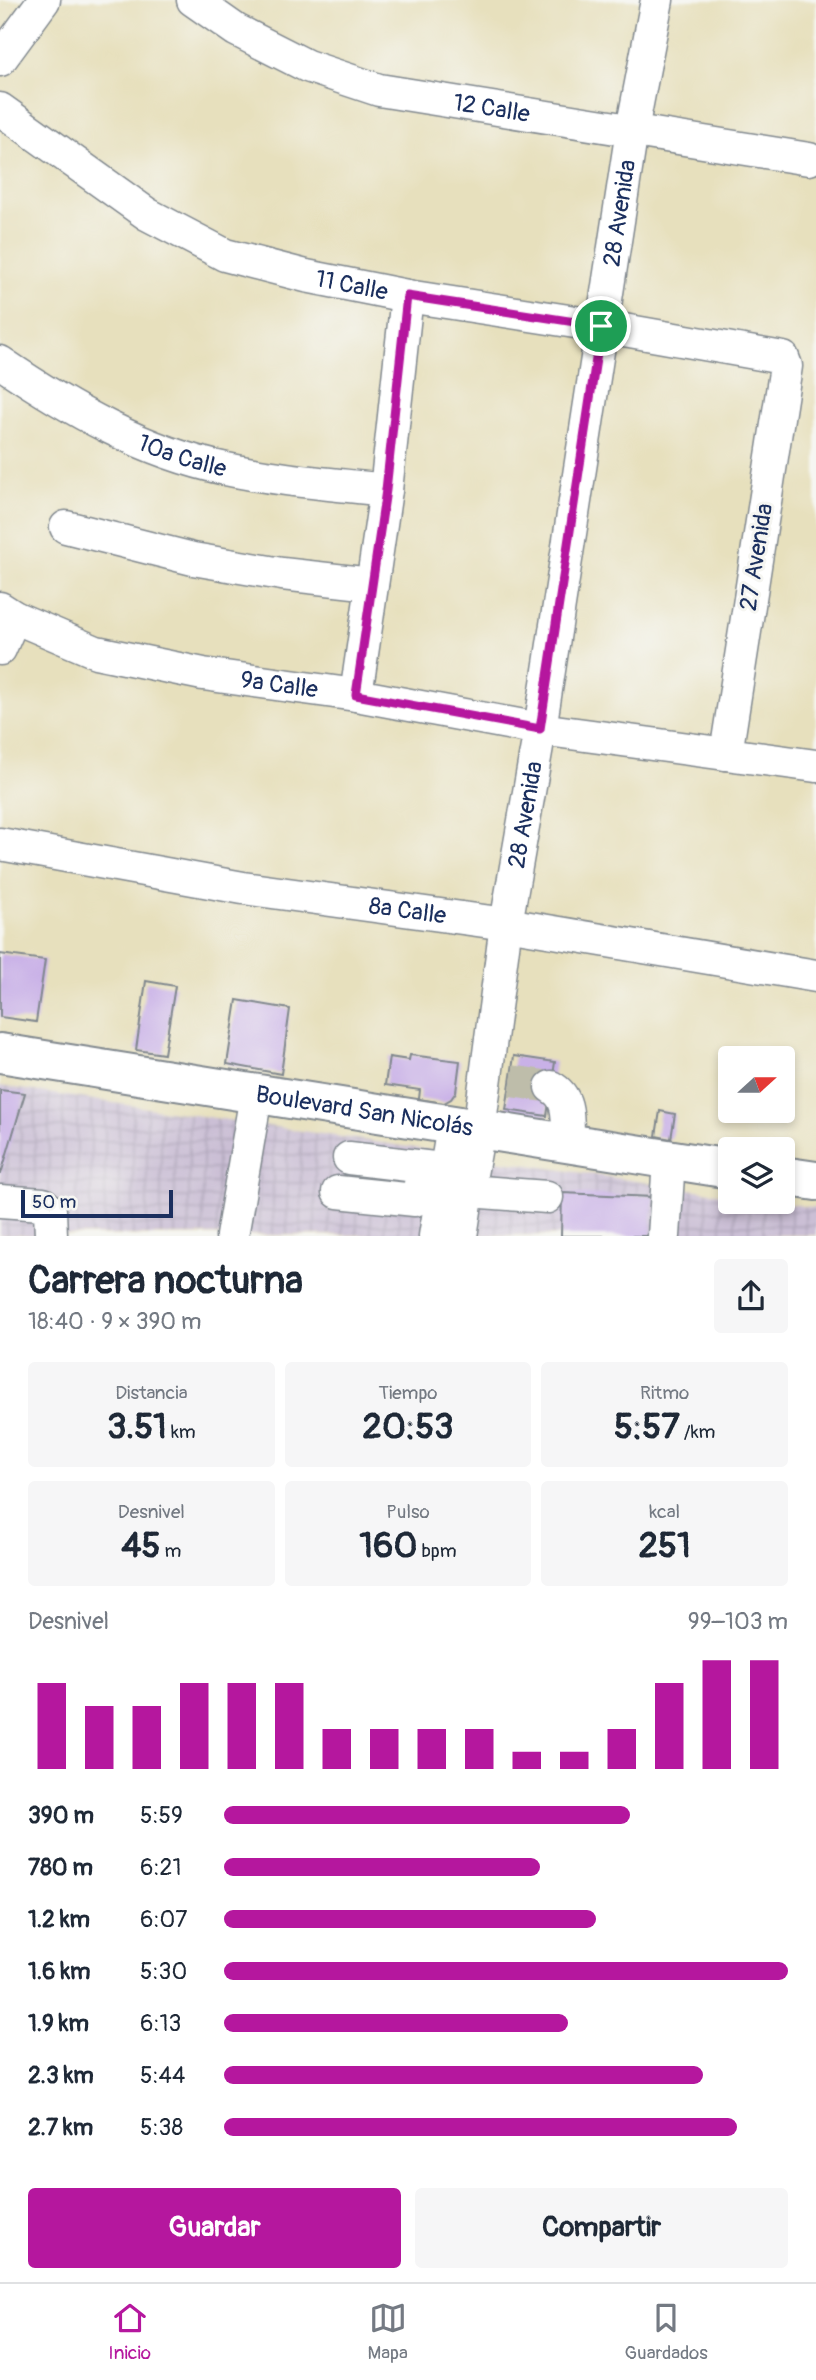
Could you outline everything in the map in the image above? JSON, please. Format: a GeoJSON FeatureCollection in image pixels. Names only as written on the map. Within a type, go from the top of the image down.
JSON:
{"type":"FeatureCollection","features":[{"type":"Feature","properties":{"kind":"main road","name":"Boulevard San Nicolás"},"geometry":{"type":"LineString","coordinates":[[0,1053],[718,1167]]}},
{"type":"Feature","properties":{"kind":"main road"},"geometry":{"type":"LineString","coordinates":[[795,1178],[816,1181]]}},
{"type":"Feature","properties":{"kind":"street"},"geometry":{"type":"LineString","coordinates":[[0,60],[44,0]]}},
{"type":"Feature","properties":{"kind":"street","name":"12 Calle"},"geometry":{"type":"LineString","coordinates":[[193,0],[236,30],[307,66],[379,90],[809,159]]}},
{"type":"Feature","properties":{"kind":"street","name":"28 Avenida"},"geometry":{"type":"LineString","coordinates":[[446,1176],[466,1128],[498,1080],[506,924],[540,729],[632,130],[657,0]]}},
{"type":"Feature","properties":{"kind":"street","name":"11 Calle"},"geometry":{"type":"LineString","coordinates":[[0,109],[147,214],[225,254],[306,276],[407,296],[601,326],[775,356],[785,360]]}},
{"type":"Feature","properties":{"kind":"street"},"geometry":{"type":"LineString","coordinates":[[356,695],[386,490],[407,296]]}},
{"type":"Feature","properties":{"kind":"street","name":"27 Avenida"},"geometry":{"type":"LineString","coordinates":[[726,754],[785,360]]}},
{"type":"Feature","properties":{"kind":"street","name":"10a Calle"},"geometry":{"type":"LineString","coordinates":[[0,362],[93,420],[162,451],[226,469],[386,490]]}},
{"type":"Feature","properties":{"kind":"street"},"geometry":{"type":"LineString","coordinates":[[66,527],[193,559],[282,575],[372,584]]}},
{"type":"Feature","properties":{"kind":"street"},"geometry":{"type":"LineString","coordinates":[[0,649],[7,612]]}},
{"type":"Feature","properties":{"kind":"street","name":"9a Calle"},"geometry":{"type":"LineString","coordinates":[[7,612],[96,652],[203,674],[356,695],[540,729],[816,766]]}},
{"type":"Feature","properties":{"kind":"street","name":"8a Calle"},"geometry":{"type":"LineString","coordinates":[[0,844],[243,888],[506,924],[816,976]]}},
{"type":"Feature","properties":{"kind":"street"},"geometry":{"type":"LineString","coordinates":[[551,1087],[561,1091],[566,1101],[568,1144]]}},
{"type":"Feature","properties":{"kind":"street"},"geometry":{"type":"LineString","coordinates":[[232,1236],[256,1095]]}},
{"type":"Feature","properties":{"kind":"street"},"geometry":{"type":"LineString","coordinates":[[349,1158],[547,1197]]}},
{"type":"Feature","properties":{"kind":"street"},"geometry":{"type":"LineString","coordinates":[[664,1236],[670,1160]]}},
{"type":"Feature","properties":{"kind":"street"},"geometry":{"type":"LineString","coordinates":[[338,1192],[415,1200],[446,1176]]}},
{"type":"Feature","properties":{"kind":"street"},"geometry":{"type":"LineString","coordinates":[[435,1236],[446,1176]]}},
{"type":"Feature","properties":{"kind":"street"},"geometry":{"type":"LineString","coordinates":[[446,1176],[461,1236]]}},
{"type":"Feature","properties":{"kind":"street"},"geometry":{"type":"LineString","coordinates":[[0,1201],[43,1204],[50,1209],[52,1217],[51,1236]]}},
{"type":"Feature","properties":{"kind":"shaded area"},"geometry":{"type":"Polygon","coordinates":[[[0,1086],[718,1193],[718,1214],[795,1214],[795,1205],[816,1208],[816,1235],[0,1235],[0,1086]]]}},
{"type":"Feature","properties":{"kind":"building"},"geometry":{"type":"Polygon","coordinates":[[[0,954],[45,960],[36,1022],[0,1017],[0,954]]]}},
{"type":"Feature","properties":{"kind":"building"},"geometry":{"type":"Polygon","coordinates":[[[146,981],[175,986],[164,1054],[136,1050],[146,981]]]}},
{"type":"Feature","properties":{"kind":"building"},"geometry":{"type":"Polygon","coordinates":[[[237,1000],[290,1009],[281,1074],[227,1064],[237,1000]]]}},
{"type":"Feature","properties":{"kind":"building"},"geometry":{"type":"Polygon","coordinates":[[[410,1055],[460,1061],[456,1092],[451,1099],[444,1103],[419,1099],[420,1090],[385,1085],[389,1057],[409,1060],[410,1055]]]}},
{"type":"Feature","properties":{"kind":"building"},"geometry":{"type":"Polygon","coordinates":[[[514,1056],[555,1062],[547,1116],[506,1110],[514,1056]]]}},
{"type":"Feature","properties":{"kind":"building"},"geometry":{"type":"Polygon","coordinates":[[[0,1090],[25,1093],[1,1174],[0,1174],[0,1090]]]}},
{"type":"Feature","properties":{"kind":"building"},"geometry":{"type":"Polygon","coordinates":[[[660,1111],[675,1114],[671,1139],[656,1136],[660,1111]]]}},
{"type":"Feature","properties":{"kind":"building"},"geometry":{"type":"Polygon","coordinates":[[[562,1193],[653,1197],[651,1236],[561,1236],[562,1193]]]}},
{"type":"Feature","properties":{"kind":"tunnel"},"geometry":{"type":"LineString","coordinates":[[511,1081],[551,1087]]}},
{"type":"Feature","properties":{"kind":"route"},"geometry":{"type":"LineString","coordinates":[[407,296],[601,326],[540,729],[356,695],[386,490],[407,296]]}}]}
